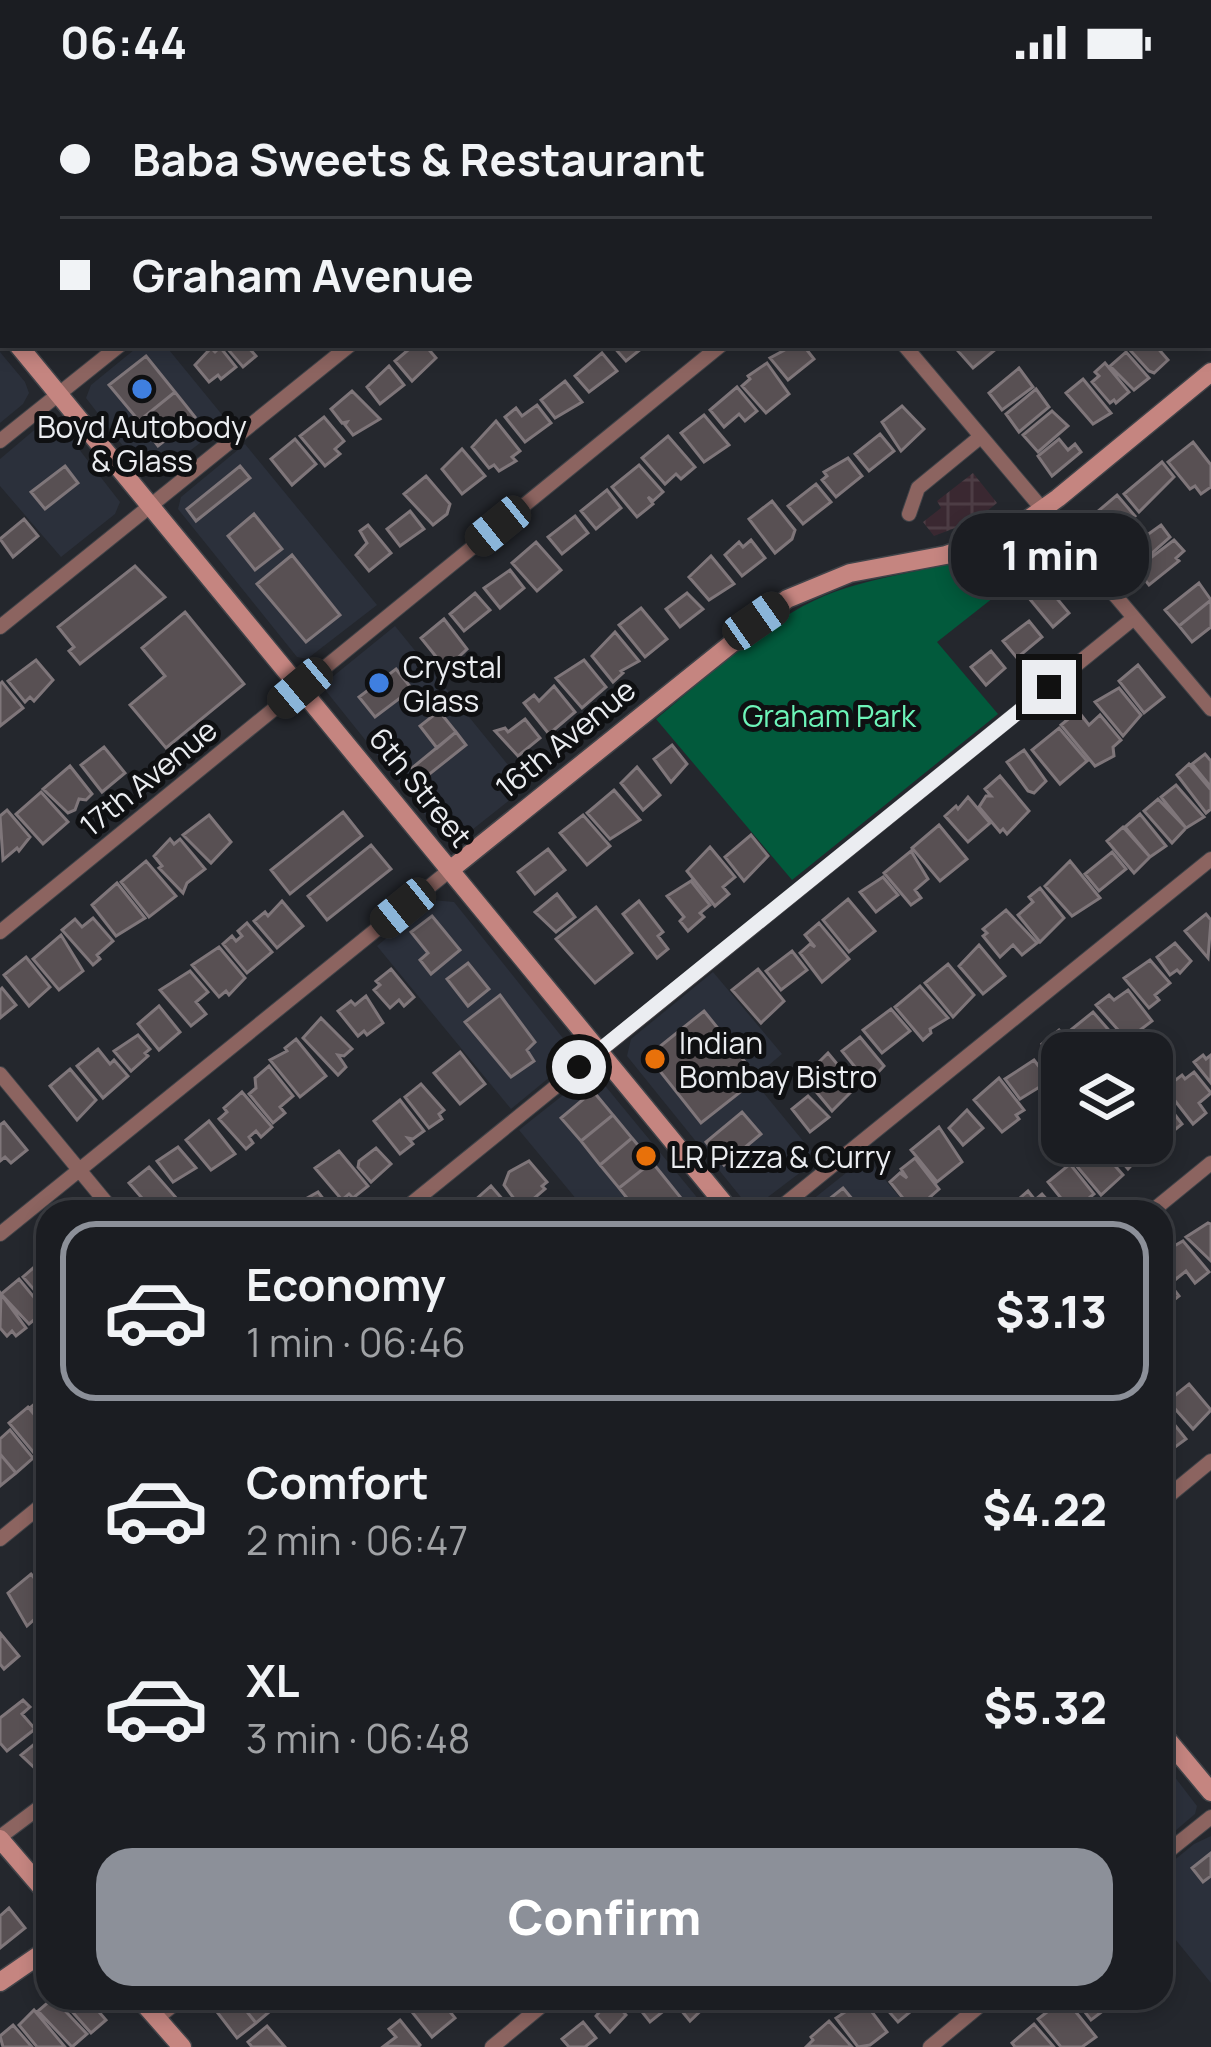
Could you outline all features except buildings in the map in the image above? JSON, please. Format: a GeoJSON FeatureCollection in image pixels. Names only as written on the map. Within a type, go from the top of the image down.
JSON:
{"type":"FeatureCollection","features":[{"type":"Feature","properties":{"kind":"street","name":"6th Street"},"geometry":{"type":"LineString","coordinates":[[20,348],[720,1200]]}},
{"type":"Feature","properties":{"kind":"street"},"geometry":{"type":"LineString","coordinates":[[0,441],[116,348]]}},
{"type":"Feature","properties":{"kind":"street"},"geometry":{"type":"LineString","coordinates":[[0,627],[346,348]]}},
{"type":"Feature","properties":{"kind":"street","name":"17th Avenue"},"geometry":{"type":"LineString","coordinates":[[0,932],[717,348]]}},
{"type":"Feature","properties":{"kind":"street"},"geometry":{"type":"LineString","coordinates":[[906,348],[1211,709]]}},
{"type":"Feature","properties":{"kind":"street","name":"16th Avenue"},"geometry":{"type":"LineString","coordinates":[[42,1200],[787,599],[850,573],[946,555],[987,542],[1041,512],[1211,373]]}},
{"type":"Feature","properties":{"kind":"street"},"geometry":{"type":"LineString","coordinates":[[909,514],[918,488],[979,438]]}},
{"type":"Feature","properties":{"kind":"street"},"geometry":{"type":"LineString","coordinates":[[416,1200],[1134,618]]}},
{"type":"Feature","properties":{"kind":"street"},"geometry":{"type":"LineString","coordinates":[[790,1200],[1211,859]]}},
{"type":"Feature","properties":{"kind":"street"},"geometry":{"type":"LineString","coordinates":[[0,1073],[105,1200]]}},
{"type":"Feature","properties":{"kind":"street"},"geometry":{"type":"LineString","coordinates":[[1166,1200],[1211,1163]]}},
{"type":"Feature","properties":{"kind":"street","name":"16th Avenue"},"geometry":{"type":"LineString","coordinates":[[0,1234],[36,1205]]}},
{"type":"Feature","properties":{"kind":"street"},"geometry":{"type":"LineString","coordinates":[[1173,1492],[1211,1461]]}},
{"type":"Feature","properties":{"kind":"street"},"geometry":{"type":"LineString","coordinates":[[0,1539],[36,1510]]}},
{"type":"Feature","properties":{"kind":"street"},"geometry":{"type":"LineString","coordinates":[[1173,1746],[1211,1792]]}},
{"type":"Feature","properties":{"kind":"street"},"geometry":{"type":"LineString","coordinates":[[36,1810],[0,1838],[36,1881]]}},
{"type":"Feature","properties":{"kind":"street"},"geometry":{"type":"LineString","coordinates":[[1173,1847],[1211,1817]]}},
{"type":"Feature","properties":{"kind":"street"},"geometry":{"type":"LineString","coordinates":[[0,1982],[36,1957]]}},
{"type":"Feature","properties":{"kind":"street"},"geometry":{"type":"LineString","coordinates":[[150,2010],[182,2047]]}},
{"type":"Feature","properties":{"kind":"street"},"geometry":{"type":"LineString","coordinates":[[157,2018],[167,2010]]}},
{"type":"Feature","properties":{"kind":"street"},"geometry":{"type":"LineString","coordinates":[[491,2047],[536,2010]]}},
{"type":"Feature","properties":{"kind":"street"},"geometry":{"type":"LineString","coordinates":[[930,2047],[975,2010]]}},
{"type":"Feature","properties":{"kind":"shaded area"},"geometry":{"type":"Polygon","coordinates":[[[136,348],[167,348],[228,422],[155,477],[143,472],[86,398],[91,385],[136,348]]]}},
{"type":"Feature","properties":{"kind":"shaded area"},"geometry":{"type":"Polygon","coordinates":[[[0,352],[29,393],[0,423],[0,352]]]}},
{"type":"Feature","properties":{"kind":"shaded area"},"geometry":{"type":"Polygon","coordinates":[[[51,422],[61,426],[120,502],[115,514],[61,557],[0,486],[0,459],[39,426],[51,422]]]}},
{"type":"Feature","properties":{"kind":"shaded area"},"geometry":{"type":"Polygon","coordinates":[[[245,444],[377,605],[307,659],[297,657],[178,509],[181,497],[245,444]]]}},
{"type":"Feature","properties":{"kind":"shaded area"},"geometry":{"type":"Polygon","coordinates":[[[973,473],[997,503],[976,520],[934,536],[923,522],[941,508],[937,501],[973,473]]]}},
{"type":"Feature","properties":{"kind":"shaded area"},"geometry":{"type":"Polygon","coordinates":[[[395,626],[526,787],[458,841],[443,837],[326,691],[331,678],[395,626]]]}},
{"type":"Feature","properties":{"kind":"shaded area"},"geometry":{"type":"Polygon","coordinates":[[[432,900],[454,902],[570,1047],[562,1067],[511,1109],[377,946],[432,900]]]}},
{"type":"Feature","properties":{"kind":"shaded area"},"geometry":{"type":"Polygon","coordinates":[[[713,972],[782,1054],[752,1079],[818,1159],[764,1200],[743,1200],[627,1056],[631,1039],[713,972]]]}},
{"type":"Feature","properties":{"kind":"shaded area"},"geometry":{"type":"Polygon","coordinates":[[[589,1078],[602,1082],[699,1200],[577,1200],[519,1130],[589,1078]]]}},
{"type":"Feature","properties":{"kind":"shaded area"},"geometry":{"type":"Polygon","coordinates":[[[866,1157],[902,1200],[812,1200],[866,1157]]]}},
{"type":"Feature","properties":{"kind":"shaded area"},"geometry":{"type":"Polygon","coordinates":[[[1173,1775],[1197,1806],[1195,1814],[1173,1833],[1173,1775]]]}},
{"type":"Feature","properties":{"kind":"shaded area"},"geometry":{"type":"Polygon","coordinates":[[[1211,1836],[1211,1983],[1173,1937],[1173,1861],[1211,1836]]]}},
{"type":"Feature","properties":{"kind":"green space","name":"Graham Park"},"geometry":{"type":"Polygon","coordinates":[[[1033,535],[1055,549],[937,642],[998,714],[792,880],[656,719],[746,644],[820,598],[870,581],[986,554],[1033,535]]]}},
{"type":"Feature","properties":{"kind":"place","name":"Boyd Autobody & Glass"},"geometry":{"type":"Point","coordinates":[142,389]}},
{"type":"Feature","properties":{"kind":"place","name":"Crystal Glass"},"geometry":{"type":"Point","coordinates":[379,683]}},
{"type":"Feature","properties":{"kind":"place","name":"Indian Bombay Bistro"},"geometry":{"type":"Point","coordinates":[655,1059]}},
{"type":"Feature","properties":{"kind":"place","name":"LR Pizza & Curry"},"geometry":{"type":"Point","coordinates":[646,1156]}},
{"type":"Feature","properties":{"kind":"route"},"geometry":{"type":"LineString","coordinates":[[579,1067],[1049,687]]}}]}
